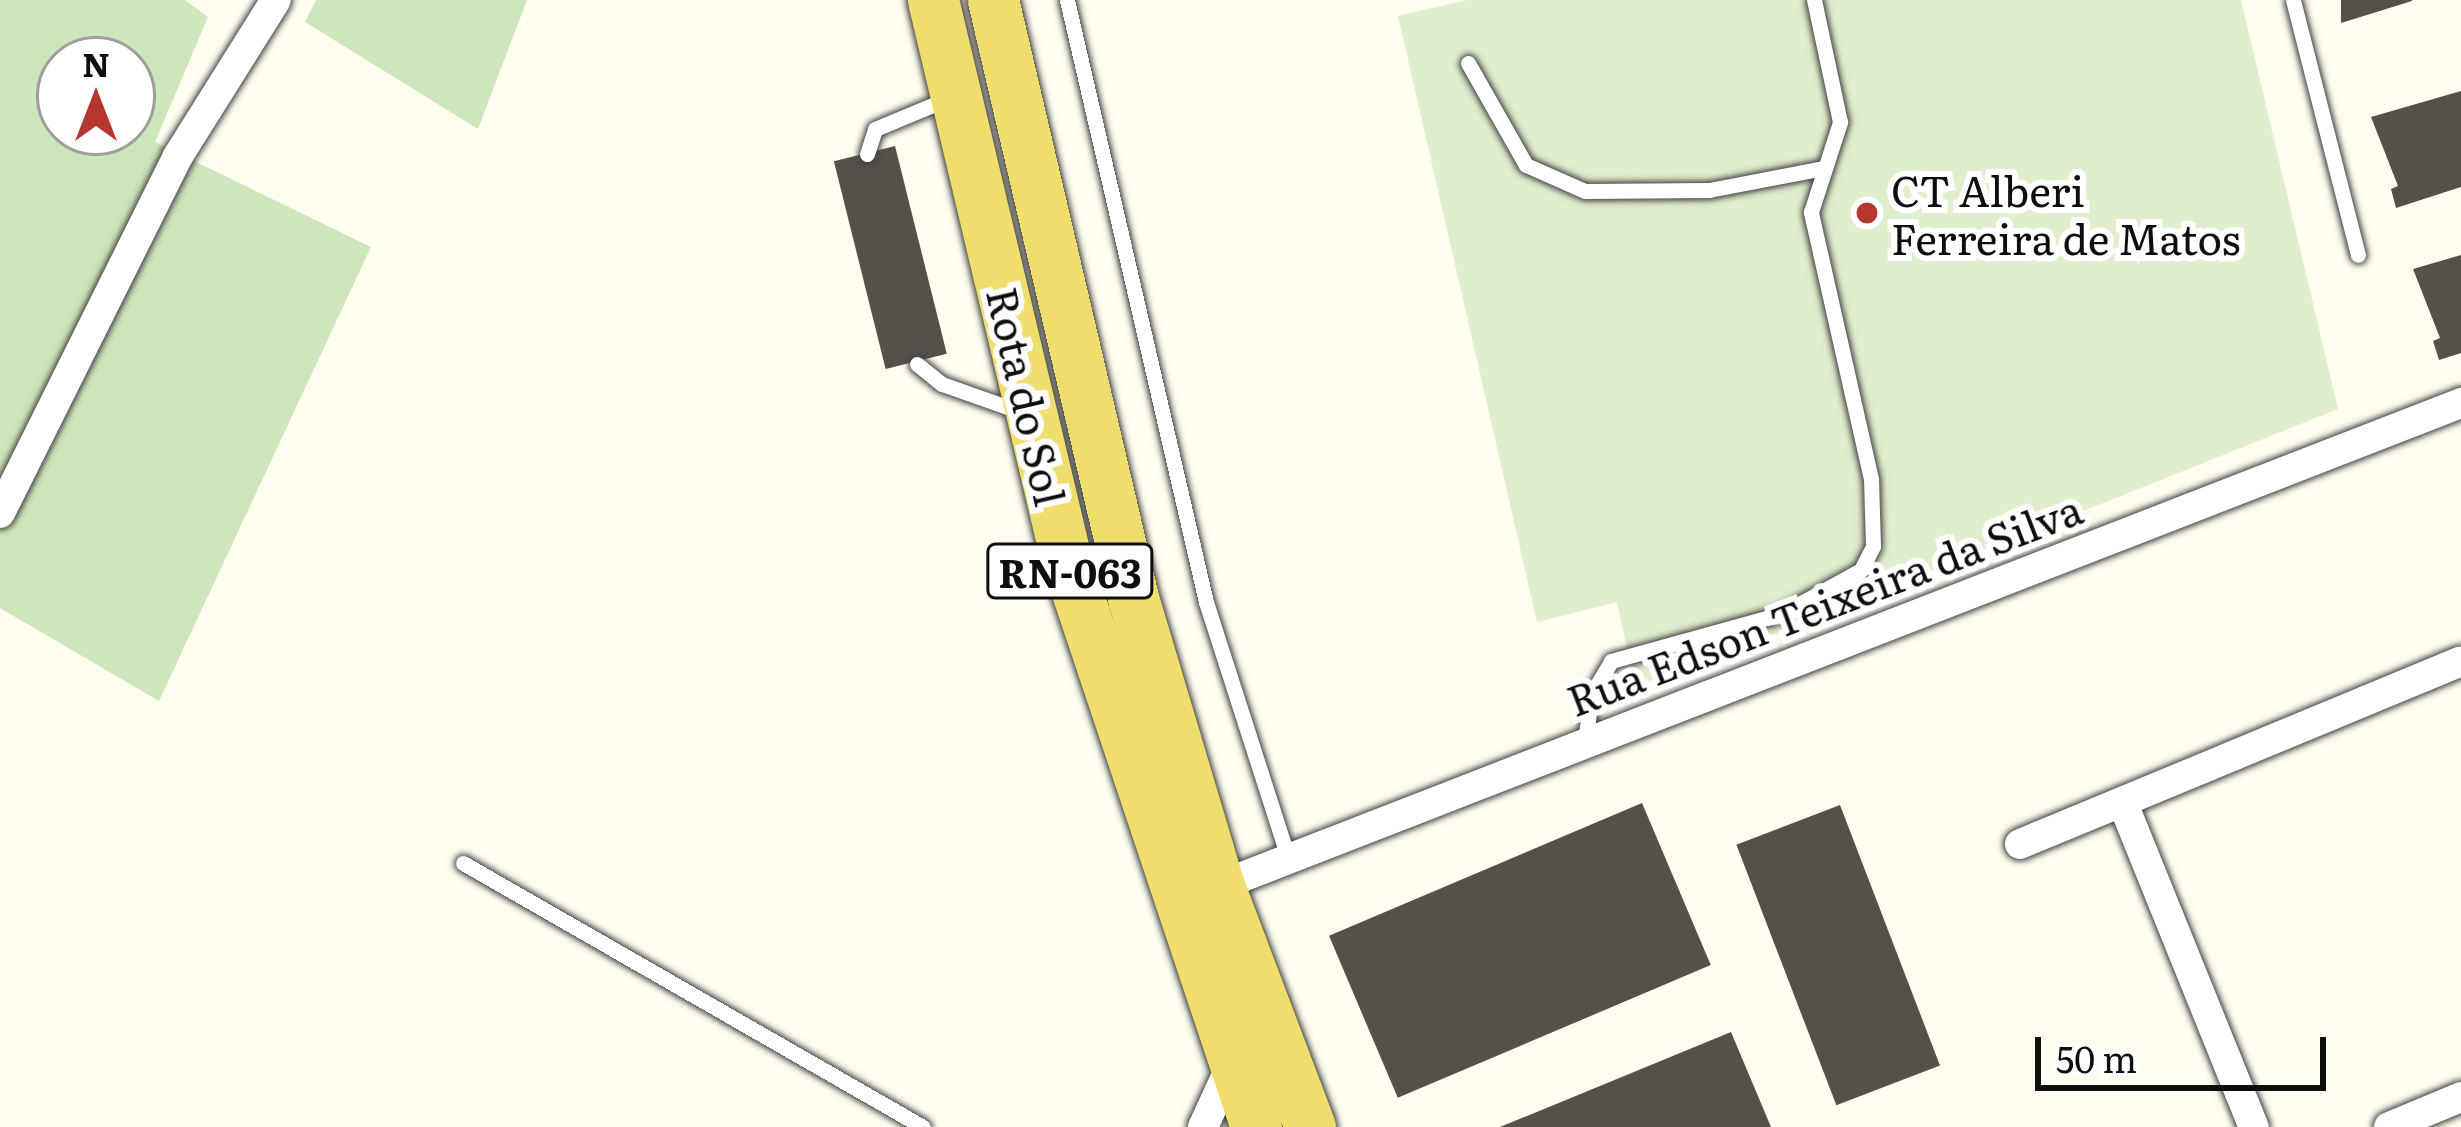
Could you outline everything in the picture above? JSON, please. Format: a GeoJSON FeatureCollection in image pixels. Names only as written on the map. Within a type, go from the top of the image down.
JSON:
{"type":"FeatureCollection","features":[{"type":"Feature","properties":{"kind":"main road","name":"Rota do Sol"},"geometry":{"type":"LineString","coordinates":[[933,0],[1066,559],[1231,1066],[1256,1127]]}},
{"type":"Feature","properties":{"kind":"main road","name":"Rota do Sol"},"geometry":{"type":"LineString","coordinates":[[993,0],[1088,426],[1219,886],[1310,1127]]}},
{"type":"Feature","properties":{"kind":"street"},"geometry":{"type":"LineString","coordinates":[[0,513],[178,156],[276,0]]}},
{"type":"Feature","properties":{"kind":"street","name":"Rua Edson Teixeira da Silva"},"geometry":{"type":"LineString","coordinates":[[1219,886],[2461,403]]}},
{"type":"Feature","properties":{"kind":"street"},"geometry":{"type":"LineString","coordinates":[[2020,844],[2124,806],[2461,662]]}},
{"type":"Feature","properties":{"kind":"street"},"geometry":{"type":"LineString","coordinates":[[2124,806],[2254,1127]]}},
{"type":"Feature","properties":{"kind":"street"},"geometry":{"type":"LineString","coordinates":[[1203,1127],[1231,1066]]}},
{"type":"Feature","properties":{"kind":"street"},"geometry":{"type":"LineString","coordinates":[[2389,1127],[2461,1096]]}},
{"type":"Feature","properties":{"kind":"lane"},"geometry":{"type":"LineString","coordinates":[[1067,0],[1206,602],[1288,857]]}},
{"type":"Feature","properties":{"kind":"lane"},"geometry":{"type":"LineString","coordinates":[[1585,740],[1592,693],[1611,661],[1781,614],[1861,569],[1874,546],[1871,479],[1811,212],[1840,122],[1814,0]]}},
{"type":"Feature","properties":{"kind":"lane"},"geometry":{"type":"LineString","coordinates":[[2293,0],[2358,255]]}},
{"type":"Feature","properties":{"kind":"lane"},"geometry":{"type":"LineString","coordinates":[[1468,64],[1526,165],[1585,190],[1709,190],[1823,168]]}},
{"type":"Feature","properties":{"kind":"lane"},"geometry":{"type":"LineString","coordinates":[[867,154],[875,129],[956,95]]}},
{"type":"Feature","properties":{"kind":"lane"},"geometry":{"type":"LineString","coordinates":[[917,364],[1004,411],[1032,413]]}},
{"type":"Feature","properties":{"kind":"lane"},"geometry":{"type":"LineString","coordinates":[[463,862],[923,1127]]}},
{"type":"Feature","properties":{"kind":"green space"},"geometry":{"type":"Polygon","coordinates":[[[0,0],[185,0],[208,17],[156,140],[156,36],[36,36],[36,156],[156,156],[156,142],[371,247],[159,701],[0,608],[0,0]]]}},
{"type":"Feature","properties":{"kind":"green space"},"geometry":{"type":"Polygon","coordinates":[[[316,0],[527,0],[478,129],[305,22],[316,0]]]}},
{"type":"Feature","properties":{"kind":"green space","name":"CT Alberi Ferreira de Matos"},"geometry":{"type":"Polygon","coordinates":[[[1467,0],[2241,0],[2338,409],[1636,690],[1617,602],[1537,622],[1398,16],[1467,0]]]}},
{"type":"Feature","properties":{"kind":"building"},"geometry":{"type":"Polygon","coordinates":[[[2341,0],[2412,0],[2412,1],[2341,23],[2341,0]]]}},
{"type":"Feature","properties":{"kind":"building"},"geometry":{"type":"Polygon","coordinates":[[[2461,91],[2461,187],[2396,208],[2391,189],[2398,186],[2371,117],[2461,91]]]}},
{"type":"Feature","properties":{"kind":"building"},"geometry":{"type":"Polygon","coordinates":[[[895,146],[947,354],[886,369],[834,161],[895,146]]]}},
{"type":"Feature","properties":{"kind":"building"},"geometry":{"type":"Polygon","coordinates":[[[2461,255],[2461,353],[2439,360],[2433,341],[2440,338],[2413,269],[2461,255]]]}},
{"type":"Feature","properties":{"kind":"building"},"geometry":{"type":"Polygon","coordinates":[[[1642,803],[1711,965],[1398,1098],[1329,936],[1642,803]]]}},
{"type":"Feature","properties":{"kind":"building"},"geometry":{"type":"Polygon","coordinates":[[[1840,805],[1940,1065],[1836,1105],[1736,845],[1840,805]]]}},
{"type":"Feature","properties":{"kind":"building"},"geometry":{"type":"Polygon","coordinates":[[[1731,1032],[1771,1127],[1500,1127],[1731,1032]]]}},
{"type":"Feature","properties":{"kind":"place","name":"CT Alberi Ferreira de Matos"},"geometry":{"type":"Point","coordinates":[1867,213]}}]}
